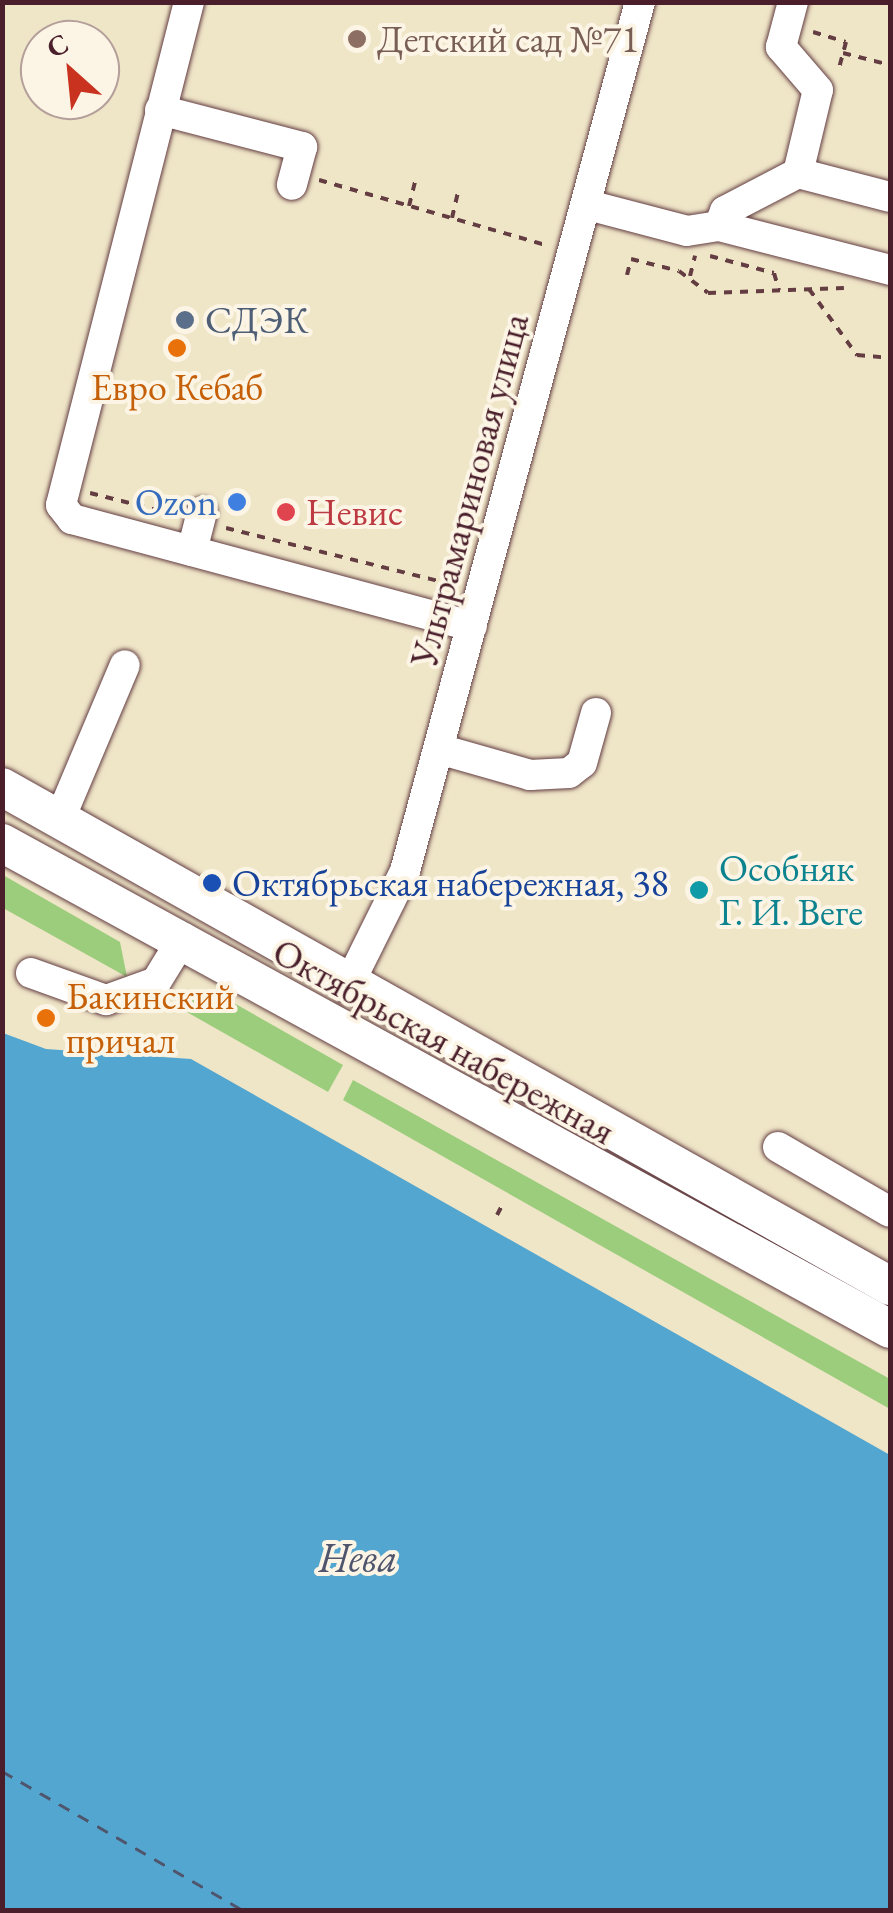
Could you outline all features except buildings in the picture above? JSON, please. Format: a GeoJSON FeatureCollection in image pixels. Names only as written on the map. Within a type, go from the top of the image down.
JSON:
{"type":"FeatureCollection","features":[{"type":"Feature","properties":{"kind":"main road","name":"Октябрьская набережная"},"geometry":{"type":"LineString","coordinates":[[2,787],[347,988],[890,1286]]}},
{"type":"Feature","properties":{"kind":"main road","name":"Октябрьская набережная"},"geometry":{"type":"LineString","coordinates":[[2,843],[183,938],[890,1329]]}},
{"type":"Feature","properties":{"kind":"street"},"geometry":{"type":"LineString","coordinates":[[189,2],[58,487],[72,519],[472,626]]}},
{"type":"Feature","properties":{"kind":"street","name":"Ультрамариновая улица"},"geometry":{"type":"LineString","coordinates":[[347,988],[405,871],[588,206],[640,2]]}},
{"type":"Feature","properties":{"kind":"street"},"geometry":{"type":"LineString","coordinates":[[793,2],[782,47],[818,90],[798,173]]}},
{"type":"Feature","properties":{"kind":"street"},"geometry":{"type":"LineString","coordinates":[[160,110],[302,147],[308,177]]}},
{"type":"Feature","properties":{"kind":"street"},"geometry":{"type":"LineString","coordinates":[[719,226],[725,211],[798,173],[890,197]]}},
{"type":"Feature","properties":{"kind":"street"},"geometry":{"type":"LineString","coordinates":[[588,206],[688,231],[719,226],[890,270]]}},
{"type":"Feature","properties":{"kind":"street"},"geometry":{"type":"LineString","coordinates":[[192,552],[201,516]]}},
{"type":"Feature","properties":{"kind":"street"},"geometry":{"type":"LineString","coordinates":[[59,822],[125,665]]}},
{"type":"Feature","properties":{"kind":"street"},"geometry":{"type":"LineString","coordinates":[[439,749],[530,775],[569,773],[582,762],[596,713]]}},
{"type":"Feature","properties":{"kind":"street"},"geometry":{"type":"LineString","coordinates":[[31,973],[95,999],[150,991],[183,938]]}},
{"type":"Feature","properties":{"kind":"street"},"geometry":{"type":"LineString","coordinates":[[778,1148],[890,1212]]}},
{"type":"Feature","properties":{"kind":"path"},"geometry":{"type":"LineString","coordinates":[[843,52],[890,64]]}},
{"type":"Feature","properties":{"kind":"path"},"geometry":{"type":"LineString","coordinates":[[308,177],[547,246]]}},
{"type":"Feature","properties":{"kind":"path"},"geometry":{"type":"LineString","coordinates":[[409,206],[416,177]]}},
{"type":"Feature","properties":{"kind":"path"},"geometry":{"type":"LineString","coordinates":[[452,218],[459,188]]}},
{"type":"Feature","properties":{"kind":"path"},"geometry":{"type":"LineString","coordinates":[[696,252],[774,273],[779,290]]}},
{"type":"Feature","properties":{"kind":"path"},"geometry":{"type":"LineString","coordinates":[[627,275],[631,259],[680,271],[708,293],[809,289],[856,355],[890,358]]}},
{"type":"Feature","properties":{"kind":"path"},"geometry":{"type":"LineString","coordinates":[[82,491],[201,516],[454,585]]}},
{"type":"Feature","properties":{"kind":"path"},"geometry":{"type":"LineString","coordinates":[[496,1215],[504,1202]]}},
{"type":"Feature","properties":{"kind":"green space"},"geometry":{"type":"Polygon","coordinates":[[[3,875],[120,942],[127,977],[3,908],[3,875]]]}},
{"type":"Feature","properties":{"kind":"green space"},"geometry":{"type":"Polygon","coordinates":[[[218,994],[343,1065],[328,1092],[185,1011],[194,998],[218,994]]]}},
{"type":"Feature","properties":{"kind":"green space"},"geometry":{"type":"Polygon","coordinates":[[[353,1080],[890,1379],[890,1409],[343,1100],[353,1080]]]}},
{"type":"Feature","properties":{"kind":"water","name":"Нева"},"geometry":{"type":"Polygon","coordinates":[[[3,1033],[46,1049],[191,1059],[890,1455],[890,1910],[3,1910],[3,1033]]]}},
{"type":"Feature","properties":{"kind":"ferry route"},"geometry":{"type":"LineString","coordinates":[[2,1771],[243,1910]]}},
{"type":"Feature","properties":{"kind":"place","name":"Детский сад №71"},"geometry":{"type":"Point","coordinates":[357,39]}},
{"type":"Feature","properties":{"kind":"place","name":"СДЭК"},"geometry":{"type":"Point","coordinates":[185,320]}},
{"type":"Feature","properties":{"kind":"place","name":"Евро Кебаб"},"geometry":{"type":"Point","coordinates":[177,348]}},
{"type":"Feature","properties":{"kind":"place","name":"Ozon"},"geometry":{"type":"Point","coordinates":[237,502]}},
{"type":"Feature","properties":{"kind":"place","name":"Невис"},"geometry":{"type":"Point","coordinates":[286,512]}},
{"type":"Feature","properties":{"kind":"place","name":"Октябрьская набережная, 38"},"geometry":{"type":"Point","coordinates":[212,883]}},
{"type":"Feature","properties":{"kind":"place","name":"Особняк Г. И. Веге"},"geometry":{"type":"Point","coordinates":[699,890]}},
{"type":"Feature","properties":{"kind":"place","name":"Бакинский причал"},"geometry":{"type":"Point","coordinates":[46,1018]}}]}
